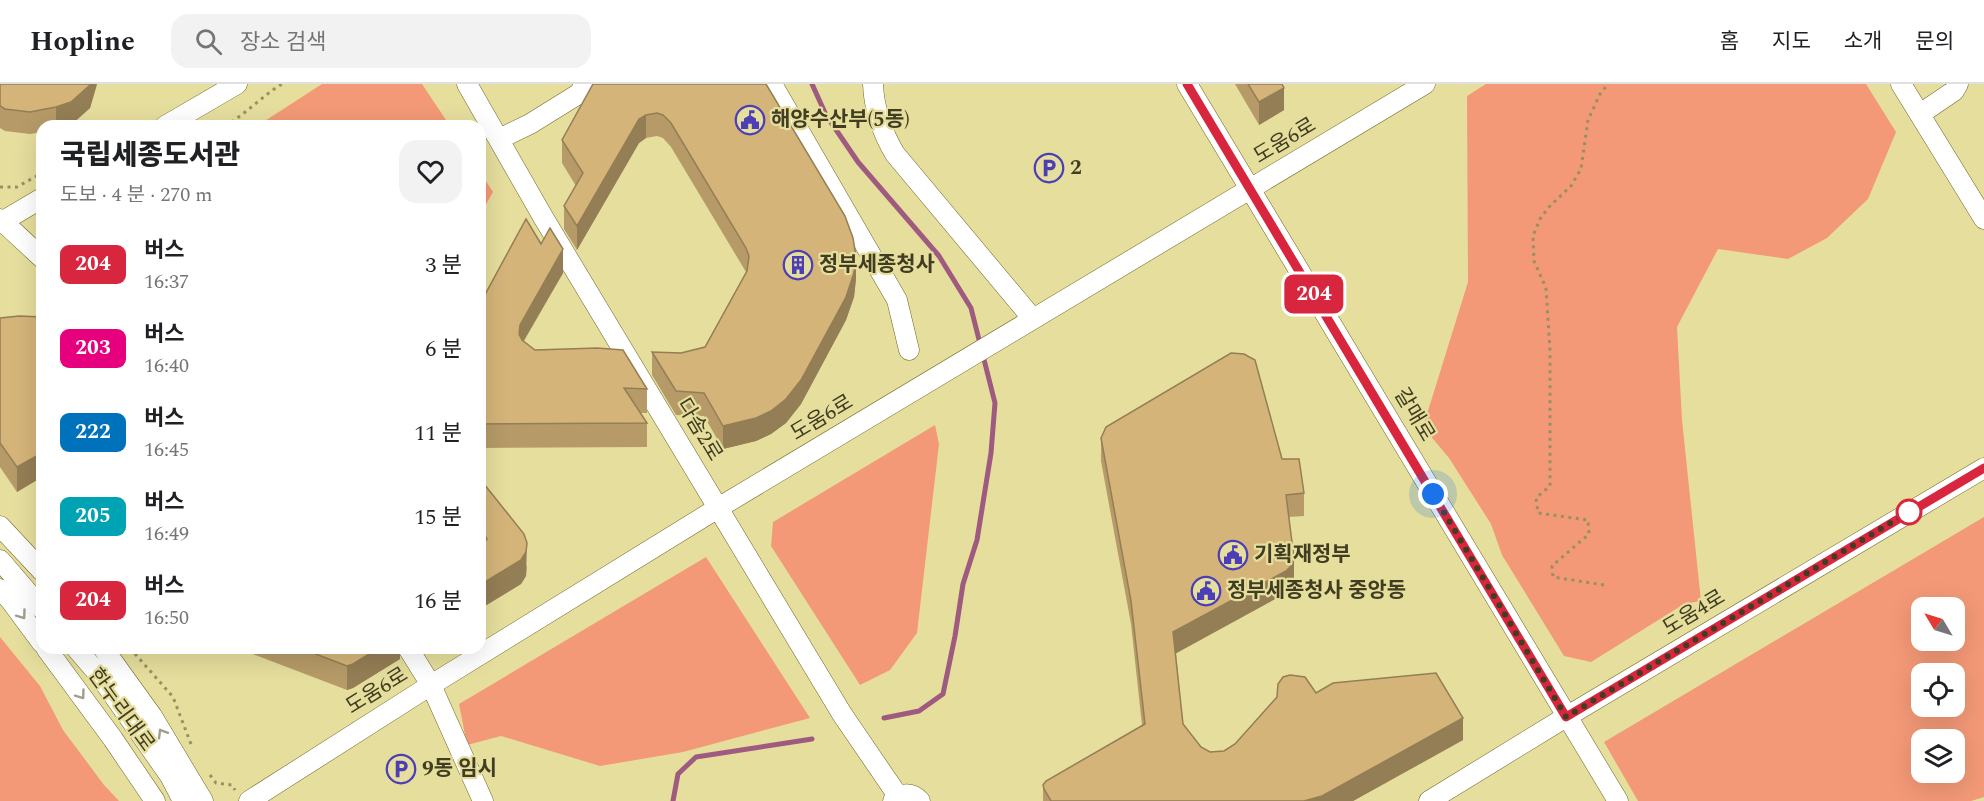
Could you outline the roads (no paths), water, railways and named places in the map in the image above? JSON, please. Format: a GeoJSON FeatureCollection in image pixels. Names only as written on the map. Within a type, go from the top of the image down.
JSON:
{"type":"FeatureCollection","features":[{"type":"Feature","properties":{"kind":"street"},"geometry":{"type":"LineString","coordinates":[[175,120],[237,84]]}},
{"type":"Feature","properties":{"kind":"street","name":"다솜2로"},"geometry":{"type":"LineString","coordinates":[[467,84],[543,217],[895,799]]}},
{"type":"Feature","properties":{"kind":"street"},"geometry":{"type":"LineString","coordinates":[[499,139],[530,124],[580,93],[584,84]]}},
{"type":"Feature","properties":{"kind":"street"},"geometry":{"type":"LineString","coordinates":[[772,84],[897,300],[909,350]]}},
{"type":"Feature","properties":{"kind":"street"},"geometry":{"type":"LineString","coordinates":[[873,84],[879,119],[885,137],[895,154],[1033,319]]}},
{"type":"Feature","properties":{"kind":"street","name":"갈매로"},"geometry":{"type":"LineString","coordinates":[[1187,84],[1617,801]]}},
{"type":"Feature","properties":{"kind":"street","name":"도움6로"},"geometry":{"type":"LineString","coordinates":[[486,651],[959,362],[1425,84]]}},
{"type":"Feature","properties":{"kind":"street"},"geometry":{"type":"LineString","coordinates":[[1901,84],[1984,219]]}},
{"type":"Feature","properties":{"kind":"street"},"geometry":{"type":"LineString","coordinates":[[1920,114],[1954,91],[1958,84]]}},
{"type":"Feature","properties":{"kind":"street"},"geometry":{"type":"LineString","coordinates":[[36,201],[1,221],[36,253]]}},
{"type":"Feature","properties":{"kind":"street","name":"도움4로"},"geometry":{"type":"LineString","coordinates":[[1429,801],[1984,468]]}},
{"type":"Feature","properties":{"kind":"street"},"geometry":{"type":"LineString","coordinates":[[0,526],[36,565]]}},
{"type":"Feature","properties":{"kind":"street"},"geometry":{"type":"LineString","coordinates":[[0,560],[36,602]]}},
{"type":"Feature","properties":{"kind":"street"},"geometry":{"type":"LineString","coordinates":[[0,589],[36,635]]}},
{"type":"Feature","properties":{"kind":"street","name":"한누리대로"},"geometry":{"type":"LineString","coordinates":[[50,654],[155,801]]}},
{"type":"Feature","properties":{"kind":"street"},"geometry":{"type":"LineString","coordinates":[[81,654],[100,676],[170,777],[183,801]]}},
{"type":"Feature","properties":{"kind":"street","name":"한누리대로"},"geometry":{"type":"LineString","coordinates":[[108,654],[152,716],[203,801]]}},
{"type":"Feature","properties":{"kind":"street"},"geometry":{"type":"LineString","coordinates":[[412,654],[431,685],[483,801]]}},
{"type":"Feature","properties":{"kind":"street","name":"도움6로"},"geometry":{"type":"LineString","coordinates":[[243,797],[481,654]]}},
{"type":"Feature","properties":{"kind":"street"},"geometry":{"type":"LineString","coordinates":[[895,799],[908,794],[920,801]]}},
{"type":"Feature","properties":{"kind":"waterway"},"geometry":{"type":"LineString","coordinates":[[812,84],[826,115],[858,162],[939,256],[971,308],[995,403],[991,453],[977,540],[963,584],[943,694],[919,711],[884,718]]}},
{"type":"Feature","properties":{"kind":"waterway"},"geometry":{"type":"LineString","coordinates":[[673,801],[678,774],[696,757],[812,739]]}},
{"type":"Feature","properties":{"kind":"place","name":"해양수산부(5동)"},"geometry":{"type":"Point","coordinates":[750,120]}},
{"type":"Feature","properties":{"kind":"place","name":"2"},"geometry":{"type":"Point","coordinates":[1049,168]}},
{"type":"Feature","properties":{"kind":"place","name":"정부세종청사"},"geometry":{"type":"Point","coordinates":[798,265]}},
{"type":"Feature","properties":{"kind":"place","name":"기획재정부"},"geometry":{"type":"Point","coordinates":[1233,555]}},
{"type":"Feature","properties":{"kind":"place","name":"정부세종청사 중앙동"},"geometry":{"type":"Point","coordinates":[1206,591]}},
{"type":"Feature","properties":{"kind":"place","name":"9동 임시"},"geometry":{"type":"Point","coordinates":[401,769]}}]}
